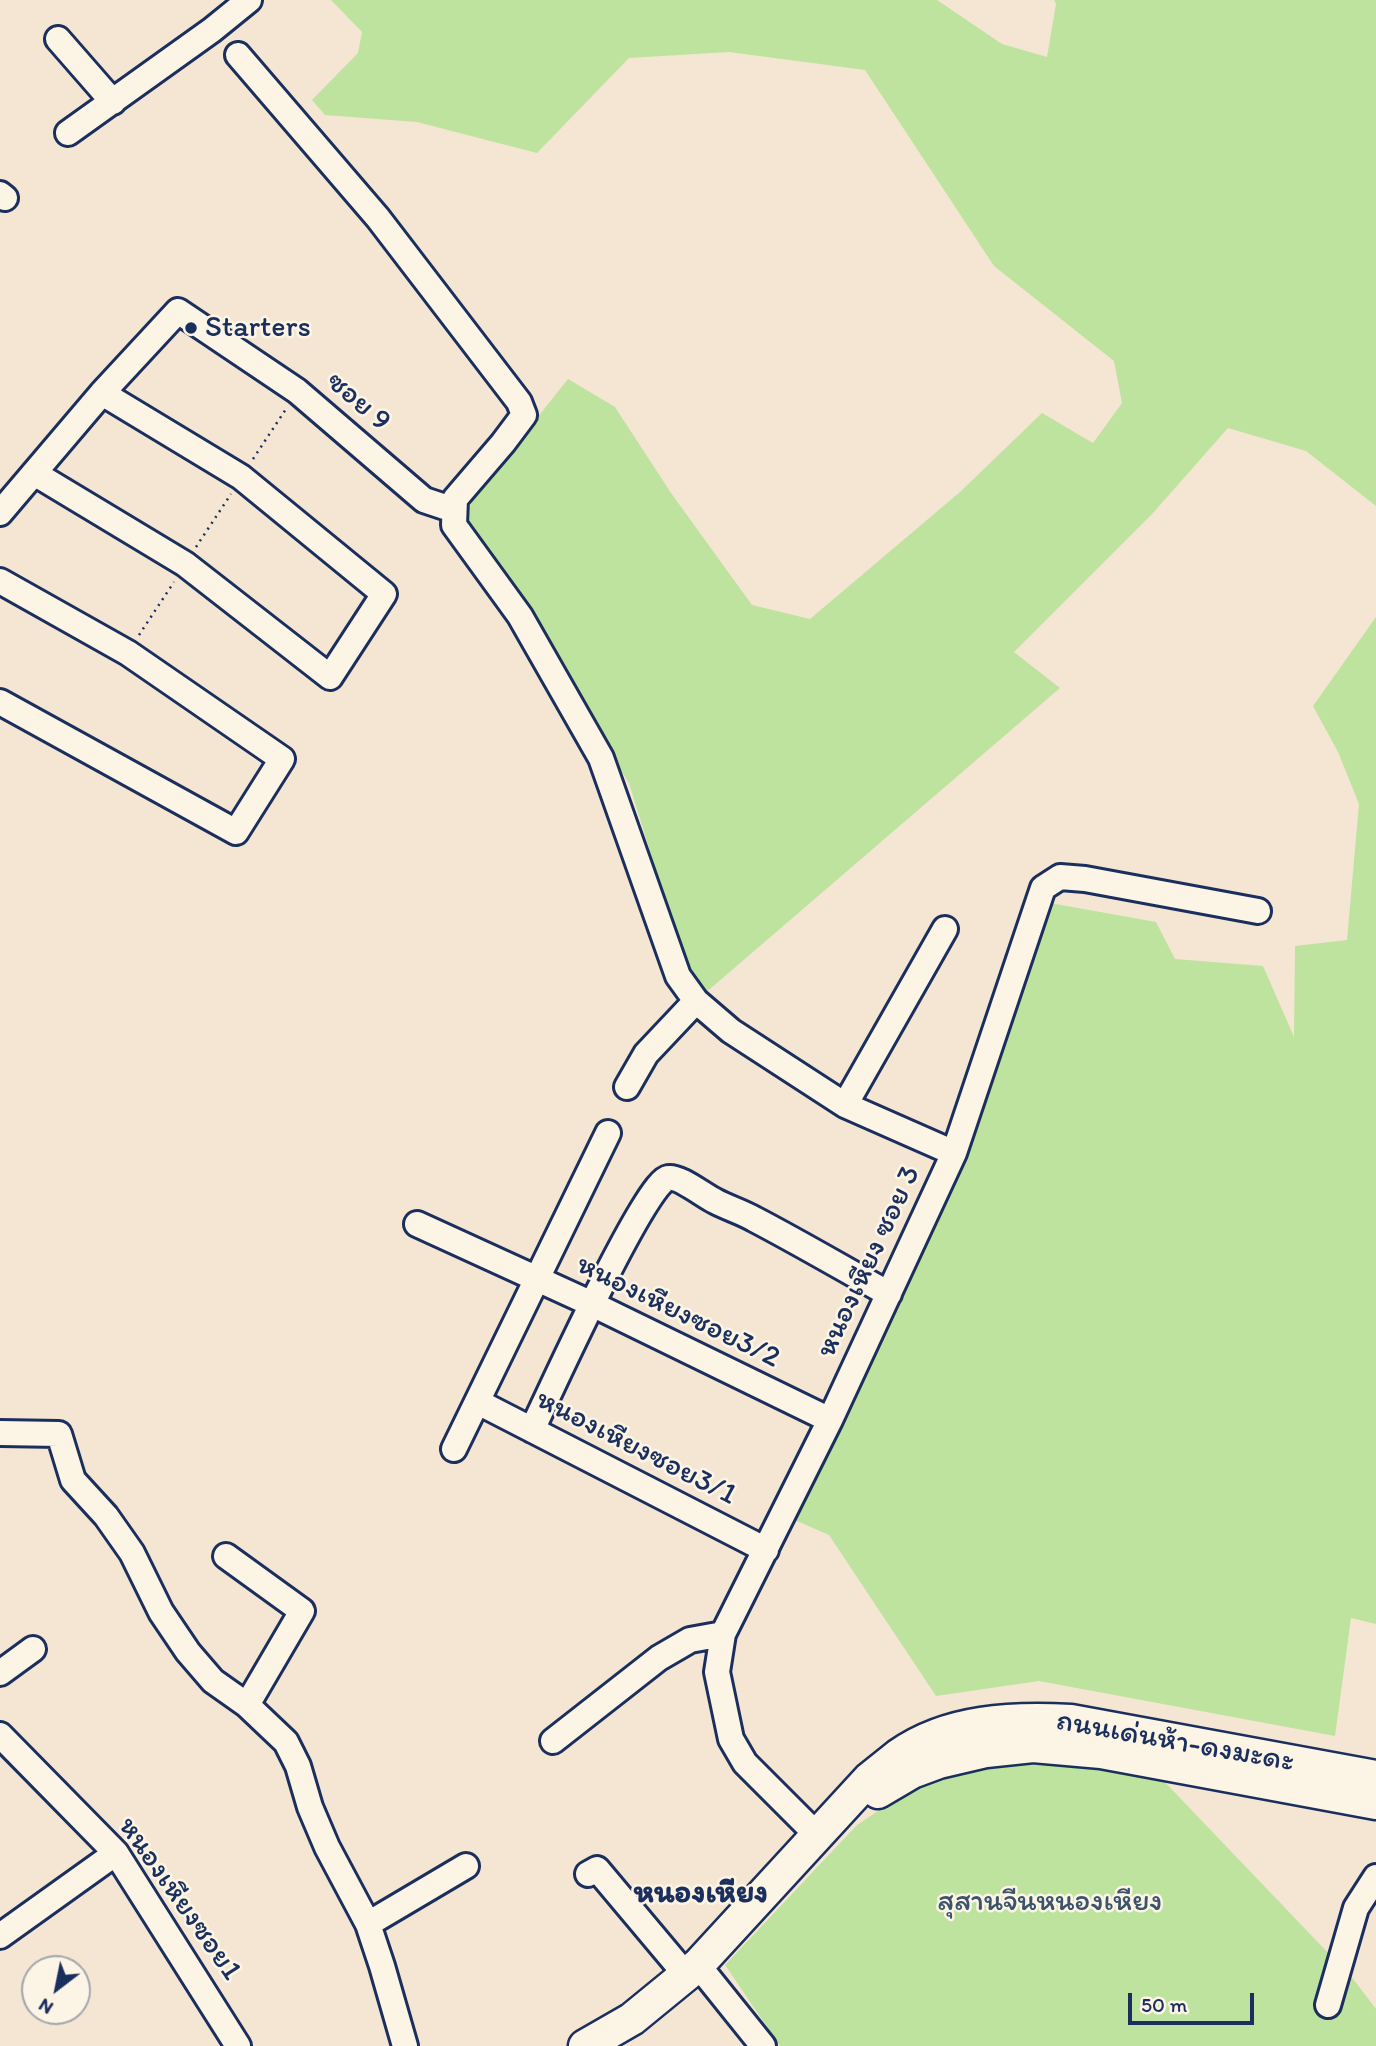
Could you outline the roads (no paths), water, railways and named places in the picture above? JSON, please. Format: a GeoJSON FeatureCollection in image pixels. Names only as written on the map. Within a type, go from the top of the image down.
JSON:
{"type":"FeatureCollection","features":[{"type":"Feature","properties":{"kind":"main road","name":"ถนนเด่นห้า-ดงมะดะ"},"geometry":{"type":"LineString","coordinates":[[585,2046],[632,2019],[692,1970],[869,1779],[901,1754],[934,1736],[979,1723],[1033,1719],[1070,1734],[1376,1803]]}},
{"type":"Feature","properties":{"kind":"main road","name":"ถนนเด่นห้า-ดงมะดะ"},"geometry":{"type":"LineString","coordinates":[[1070,1734],[1376,1776]]}},
{"type":"Feature","properties":{"kind":"street"},"geometry":{"type":"LineString","coordinates":[[68,133],[212,30],[249,0]]}},
{"type":"Feature","properties":{"kind":"street"},"geometry":{"type":"LineString","coordinates":[[58,39],[113,102]]}},
{"type":"Feature","properties":{"kind":"street"},"geometry":{"type":"LineString","coordinates":[[238,55],[378,218],[519,402],[524,415],[455,499],[454,525],[520,616],[601,758],[678,976],[696,1001],[731,1031],[845,1105],[954,1153]]}},
{"type":"Feature","properties":{"kind":"street","name":"ซอย 9"},"geometry":{"type":"LineString","coordinates":[[102,393],[178,311],[297,391],[424,500],[454,510]]}},
{"type":"Feature","properties":{"kind":"street"},"geometry":{"type":"LineString","coordinates":[[0,513],[34,473],[102,393],[242,477],[384,594],[330,677],[185,564],[34,473]]}},
{"type":"Feature","properties":{"kind":"street"},"geometry":{"type":"LineString","coordinates":[[0,581],[128,653],[282,759],[236,832],[0,702]]}},
{"type":"Feature","properties":{"kind":"street","name":"หนองเหียง ซอย 3"},"geometry":{"type":"LineString","coordinates":[[827,1825],[745,1763],[732,1739],[717,1672],[723,1634],[830,1420],[954,1153],[1043,888],[1060,877],[1085,879],[1258,911]]}},
{"type":"Feature","properties":{"kind":"street"},"geometry":{"type":"LineString","coordinates":[[845,1105],[944,929]]}},
{"type":"Feature","properties":{"kind":"street"},"geometry":{"type":"LineString","coordinates":[[626,1087],[646,1054],[696,1001]]}},
{"type":"Feature","properties":{"kind":"street"},"geometry":{"type":"LineString","coordinates":[[454,1449],[608,1133]]}},
{"type":"Feature","properties":{"kind":"street"},"geometry":{"type":"LineString","coordinates":[[532,1430],[592,1304],[645,1203],[663,1180],[678,1180],[714,1201],[752,1217],[889,1294]]}},
{"type":"Feature","properties":{"kind":"street","name":"หนองเหียงซอย3/2"},"geometry":{"type":"LineString","coordinates":[[417,1224],[592,1304],[830,1420]]}},
{"type":"Feature","properties":{"kind":"street","name":"หนองเหียงซอย3/1"},"geometry":{"type":"LineString","coordinates":[[478,1402],[766,1550]]}},
{"type":"Feature","properties":{"kind":"street"},"geometry":{"type":"LineString","coordinates":[[0,1433],[59,1434],[73,1480],[106,1516],[132,1553],[161,1612],[188,1652],[213,1681],[247,1705],[286,1742],[298,1766],[310,1807],[327,1847],[368,1924],[405,2046]]}},
{"type":"Feature","properties":{"kind":"street"},"geometry":{"type":"LineString","coordinates":[[226,1556],[302,1611],[247,1705]]}},
{"type":"Feature","properties":{"kind":"street"},"geometry":{"type":"LineString","coordinates":[[553,1741],[659,1658],[690,1640],[723,1634]]}},
{"type":"Feature","properties":{"kind":"street"},"geometry":{"type":"LineString","coordinates":[[0,1673],[33,1649]]}},
{"type":"Feature","properties":{"kind":"street","name":"หนองเหียงซอย1"},"geometry":{"type":"LineString","coordinates":[[0,1735],[116,1853],[238,2046]]}},
{"type":"Feature","properties":{"kind":"street"},"geometry":{"type":"LineString","coordinates":[[0,1936],[116,1853]]}},
{"type":"Feature","properties":{"kind":"street"},"geometry":{"type":"LineString","coordinates":[[368,1924],[466,1866]]}},
{"type":"Feature","properties":{"kind":"street"},"geometry":{"type":"LineString","coordinates":[[588,1874],[597,1869],[763,2046]]}},
{"type":"Feature","properties":{"kind":"street"},"geometry":{"type":"LineString","coordinates":[[1328,2005],[1356,1908],[1376,1877]]}},
{"type":"Feature","properties":{"kind":"place","name":"Starters"},"geometry":{"type":"Point","coordinates":[191,328]}},
{"type":"Feature","properties":{"kind":"district","name":"หนองเหียง"},"geometry":{"type":"Point","coordinates":[701,1894]}},
{"type":"Feature","properties":{"kind":"park label","name":"สุสานจีนหนองเหียง"},"geometry":{"type":"Point","coordinates":[1050,1902]}}]}
